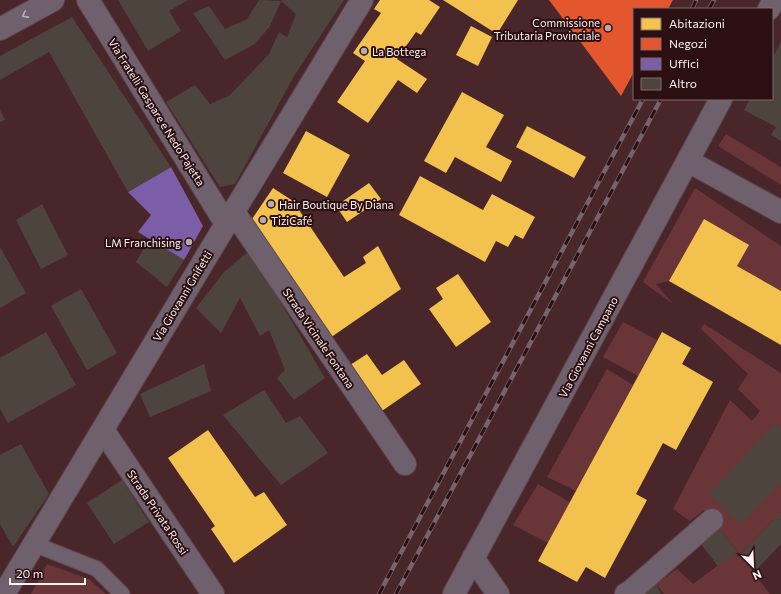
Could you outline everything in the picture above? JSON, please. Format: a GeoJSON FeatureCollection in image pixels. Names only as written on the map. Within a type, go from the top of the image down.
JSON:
{"type":"FeatureCollection","features":[{"type":"Feature","properties":{"kind":"street"},"geometry":{"type":"LineString","coordinates":[[0,28],[53,0]]}},
{"type":"Feature","properties":{"kind":"street","name":"Via Fratelli Gaspare e Nedo Pajetta"},"geometry":{"type":"LineString","coordinates":[[88,0],[230,217]]}},
{"type":"Feature","properties":{"kind":"street","name":"Via Giovanni Gnifetti"},"geometry":{"type":"LineString","coordinates":[[4,594],[362,0]]}},
{"type":"Feature","properties":{"kind":"street","name":"Via Giovanni Campano"},"geometry":{"type":"LineString","coordinates":[[454,594],[720,100]]}},
{"type":"Feature","properties":{"kind":"street"},"geometry":{"type":"LineString","coordinates":[[688,161],[781,212]]}},
{"type":"Feature","properties":{"kind":"street","name":"Strada Vicinale Fontana"},"geometry":{"type":"LineString","coordinates":[[230,217],[405,464]]}},
{"type":"Feature","properties":{"kind":"street","name":"Strada Privata Rossi"},"geometry":{"type":"LineString","coordinates":[[103,430],[213,594]]}},
{"type":"Feature","properties":{"kind":"street"},"geometry":{"type":"LineString","coordinates":[[626,594],[712,520]]}},
{"type":"Feature","properties":{"kind":"street"},"geometry":{"type":"LineString","coordinates":[[473,558],[498,594]]}},
{"type":"Feature","properties":{"kind":"lane"},"geometry":{"type":"LineString","coordinates":[[34,544],[97,569],[122,594]]}},
{"type":"Feature","properties":{"kind":"shaded area"},"geometry":{"type":"Polygon","coordinates":[[[726,134],[781,167],[781,185],[718,146],[726,134]]]}},
{"type":"Feature","properties":{"kind":"shaded area"},"geometry":{"type":"Polygon","coordinates":[[[695,188],[781,246],[781,291],[772,286],[669,281],[656,284],[673,304],[643,282],[695,188]]]}},
{"type":"Feature","properties":{"kind":"shaded area"},"geometry":{"type":"Polygon","coordinates":[[[709,314],[704,324],[781,373],[781,512],[740,555],[770,594],[664,594],[656,584],[677,569],[693,584],[737,551],[704,510],[690,521],[673,509],[730,400],[752,421],[760,411],[738,389],[748,374],[701,329],[709,314]]]}},
{"type":"Feature","properties":{"kind":"shaded area"},"geometry":{"type":"Polygon","coordinates":[[[623,322],[657,340],[638,376],[603,357],[623,322]]]}},
{"type":"Feature","properties":{"kind":"shaded area"},"geometry":{"type":"Polygon","coordinates":[[[607,369],[633,385],[576,491],[547,477],[607,369]]]}},
{"type":"Feature","properties":{"kind":"shaded area"},"geometry":{"type":"Polygon","coordinates":[[[538,484],[570,502],[548,543],[513,525],[538,484]]]}},
{"type":"Feature","properties":{"kind":"shaded area"},"geometry":{"type":"Polygon","coordinates":[[[47,564],[89,579],[106,594],[31,594],[47,564]]]}},
{"type":"Feature","properties":{"kind":"building: Abitazioni"},"geometry":{"type":"Polygon","coordinates":[[[380,0],[429,0],[440,7],[421,35],[416,32],[397,59],[427,79],[417,93],[398,80],[368,123],[337,102],[365,61],[353,53],[381,13],[374,9],[380,0]]]}},
{"type":"Feature","properties":{"kind":"building: Abitazioni"},"geometry":{"type":"Polygon","coordinates":[[[443,0],[518,0],[497,34],[443,0]]]}},
{"type":"Feature","properties":{"kind":"building: Abitazioni"},"geometry":{"type":"Polygon","coordinates":[[[471,26],[492,37],[478,66],[456,55],[471,26]]]}},
{"type":"Feature","properties":{"kind":"building: Abitazioni"},"geometry":{"type":"Polygon","coordinates":[[[462,92],[504,115],[486,147],[512,161],[501,182],[455,157],[446,173],[424,161],[462,92]]]}},
{"type":"Feature","properties":{"kind":"building: Abitazioni"},"geometry":{"type":"Polygon","coordinates":[[[527,126],[586,157],[574,178],[516,147],[527,126]]]}},
{"type":"Feature","properties":{"kind":"building: Abitazioni"},"geometry":{"type":"Polygon","coordinates":[[[306,131],[350,155],[327,197],[283,173],[306,131]]]}},
{"type":"Feature","properties":{"kind":"building: Abitazioni"},"geometry":{"type":"Polygon","coordinates":[[[420,176],[483,210],[492,194],[535,217],[523,239],[515,235],[508,247],[496,241],[485,262],[399,215],[420,176]]]}},
{"type":"Feature","properties":{"kind":"building: Abitazioni"},"geometry":{"type":"Polygon","coordinates":[[[369,183],[381,199],[347,222],[336,206],[369,183]]]}},
{"type":"Feature","properties":{"kind":"building: Abitazioni"},"geometry":{"type":"Polygon","coordinates":[[[273,188],[293,201],[344,277],[366,263],[363,257],[378,246],[401,289],[327,340],[252,219],[273,188]]]}},
{"type":"Feature","properties":{"kind":"building: Abitazioni"},"geometry":{"type":"Polygon","coordinates":[[[704,219],[749,245],[737,266],[781,291],[781,345],[669,281],[704,219]]]}},
{"type":"Feature","properties":{"kind":"building: Abitazioni"},"geometry":{"type":"Polygon","coordinates":[[[458,274],[491,322],[456,347],[429,309],[443,299],[436,288],[458,274]]]}},
{"type":"Feature","properties":{"kind":"building: Abitazioni"},"geometry":{"type":"Polygon","coordinates":[[[662,332],[691,348],[682,364],[713,382],[676,450],[663,443],[636,494],[647,500],[605,578],[586,567],[577,582],[538,561],[662,332]]]}},
{"type":"Feature","properties":{"kind":"building: Abitazioni"},"geometry":{"type":"Polygon","coordinates":[[[367,354],[382,375],[404,360],[421,384],[379,413],[347,367],[367,354]]]}},
{"type":"Feature","properties":{"kind":"building: Abitazioni"},"geometry":{"type":"Polygon","coordinates":[[[208,430],[255,497],[264,492],[287,525],[234,563],[211,529],[215,526],[168,458],[208,430]]]}},
{"type":"Feature","properties":{"kind":"building: Negozi"},"geometry":{"type":"Polygon","coordinates":[[[549,0],[673,0],[669,8],[633,8],[633,74],[621,96],[549,0]]]}},
{"type":"Feature","properties":{"kind":"building: Uffici"},"geometry":{"type":"Polygon","coordinates":[[[171,167],[203,226],[184,260],[138,232],[151,215],[128,192],[171,167]]]}},
{"type":"Feature","properties":{"kind":"building: Altro"},"geometry":{"type":"Polygon","coordinates":[[[118,0],[188,0],[169,11],[181,31],[148,51],[118,0]]]}},
{"type":"Feature","properties":{"kind":"building: Altro"},"geometry":{"type":"Polygon","coordinates":[[[259,0],[281,1],[270,26],[255,44],[225,60],[193,13],[209,6],[225,29],[247,19],[259,0]]]}},
{"type":"Feature","properties":{"kind":"building: Altro"},"geometry":{"type":"Polygon","coordinates":[[[344,0],[294,76],[235,184],[220,187],[166,102],[195,85],[210,104],[229,96],[269,54],[279,32],[287,37],[296,14],[281,1],[344,0]]]}},
{"type":"Feature","properties":{"kind":"building: Altro"},"geometry":{"type":"Polygon","coordinates":[[[72,17],[171,167],[128,192],[49,52],[0,80],[0,56],[72,17]]]}},
{"type":"Feature","properties":{"kind":"building: Altro"},"geometry":{"type":"Polygon","coordinates":[[[781,42],[781,141],[771,135],[776,127],[744,110],[749,100],[773,100],[773,57],[781,42]]]}},
{"type":"Feature","properties":{"kind":"building: Altro"},"geometry":{"type":"Polygon","coordinates":[[[0,110],[5,120],[0,122],[0,110]]]}},
{"type":"Feature","properties":{"kind":"building: Altro"},"geometry":{"type":"Polygon","coordinates":[[[42,204],[68,255],[41,269],[16,220],[42,204]]]}},
{"type":"Feature","properties":{"kind":"building: Altro"},"geometry":{"type":"Polygon","coordinates":[[[149,239],[184,260],[167,287],[136,262],[149,239]]]}},
{"type":"Feature","properties":{"kind":"building: Altro"},"geometry":{"type":"Polygon","coordinates":[[[0,247],[26,293],[0,308],[0,247]]]}},
{"type":"Feature","properties":{"kind":"building: Altro"},"geometry":{"type":"Polygon","coordinates":[[[250,250],[325,378],[294,400],[277,378],[285,370],[269,330],[260,336],[240,298],[221,333],[196,308],[224,272],[250,250]]]}},
{"type":"Feature","properties":{"kind":"building: Altro"},"geometry":{"type":"Polygon","coordinates":[[[81,289],[117,353],[87,370],[51,306],[81,289]]]}},
{"type":"Feature","properties":{"kind":"building: Altro"},"geometry":{"type":"Polygon","coordinates":[[[46,332],[76,385],[8,423],[0,409],[0,358],[46,332]]]}},
{"type":"Feature","properties":{"kind":"building: Altro"},"geometry":{"type":"Polygon","coordinates":[[[204,364],[211,391],[150,417],[140,394],[204,364]]]}},
{"type":"Feature","properties":{"kind":"building: Altro"},"geometry":{"type":"Polygon","coordinates":[[[264,390],[286,423],[300,416],[328,453],[281,485],[223,415],[264,390]]]}},
{"type":"Feature","properties":{"kind":"building: Altro"},"geometry":{"type":"Polygon","coordinates":[[[775,424],[781,430],[781,482],[741,524],[709,494],[775,424]]]}},
{"type":"Feature","properties":{"kind":"building: Altro"},"geometry":{"type":"Polygon","coordinates":[[[21,444],[49,494],[13,547],[0,524],[0,455],[21,444]]]}},
{"type":"Feature","properties":{"kind":"building: Altro"},"geometry":{"type":"Polygon","coordinates":[[[122,480],[149,522],[114,544],[87,503],[122,480]]]}},
{"type":"Feature","properties":{"kind":"building: Altro"},"geometry":{"type":"Polygon","coordinates":[[[781,512],[781,544],[756,570],[740,555],[781,512]]]}},
{"type":"Feature","properties":{"kind":"building: Altro"},"geometry":{"type":"Polygon","coordinates":[[[712,520],[737,551],[718,566],[694,535],[712,520]]]}},
{"type":"Feature","properties":{"kind":"building: Altro"},"geometry":{"type":"Polygon","coordinates":[[[656,584],[661,594],[635,594],[656,584]]]}},
{"type":"Feature","properties":{"kind":"railway"},"geometry":{"type":"LineString","coordinates":[[692,8],[696,0]]}},
{"type":"Feature","properties":{"kind":"railway"},"geometry":{"type":"LineString","coordinates":[[710,8],[714,0]]}},
{"type":"Feature","properties":{"kind":"railway"},"geometry":{"type":"LineString","coordinates":[[379,594],[642,100]]}},
{"type":"Feature","properties":{"kind":"railway"},"geometry":{"type":"LineString","coordinates":[[396,594],[660,100]]}},
{"type":"Feature","properties":{"kind":"place","name":"Commissione Tributaria Provinciale"},"geometry":{"type":"Point","coordinates":[608,28]}},
{"type":"Feature","properties":{"kind":"place","name":"La Bottega"},"geometry":{"type":"Point","coordinates":[364,51]}},
{"type":"Feature","properties":{"kind":"place","name":"Hair Boutique By Diana"},"geometry":{"type":"Point","coordinates":[271,204]}},
{"type":"Feature","properties":{"kind":"place","name":"TiziCafé"},"geometry":{"type":"Point","coordinates":[263,220]}},
{"type":"Feature","properties":{"kind":"place","name":"LM Franchising"},"geometry":{"type":"Point","coordinates":[189,242]}}]}
